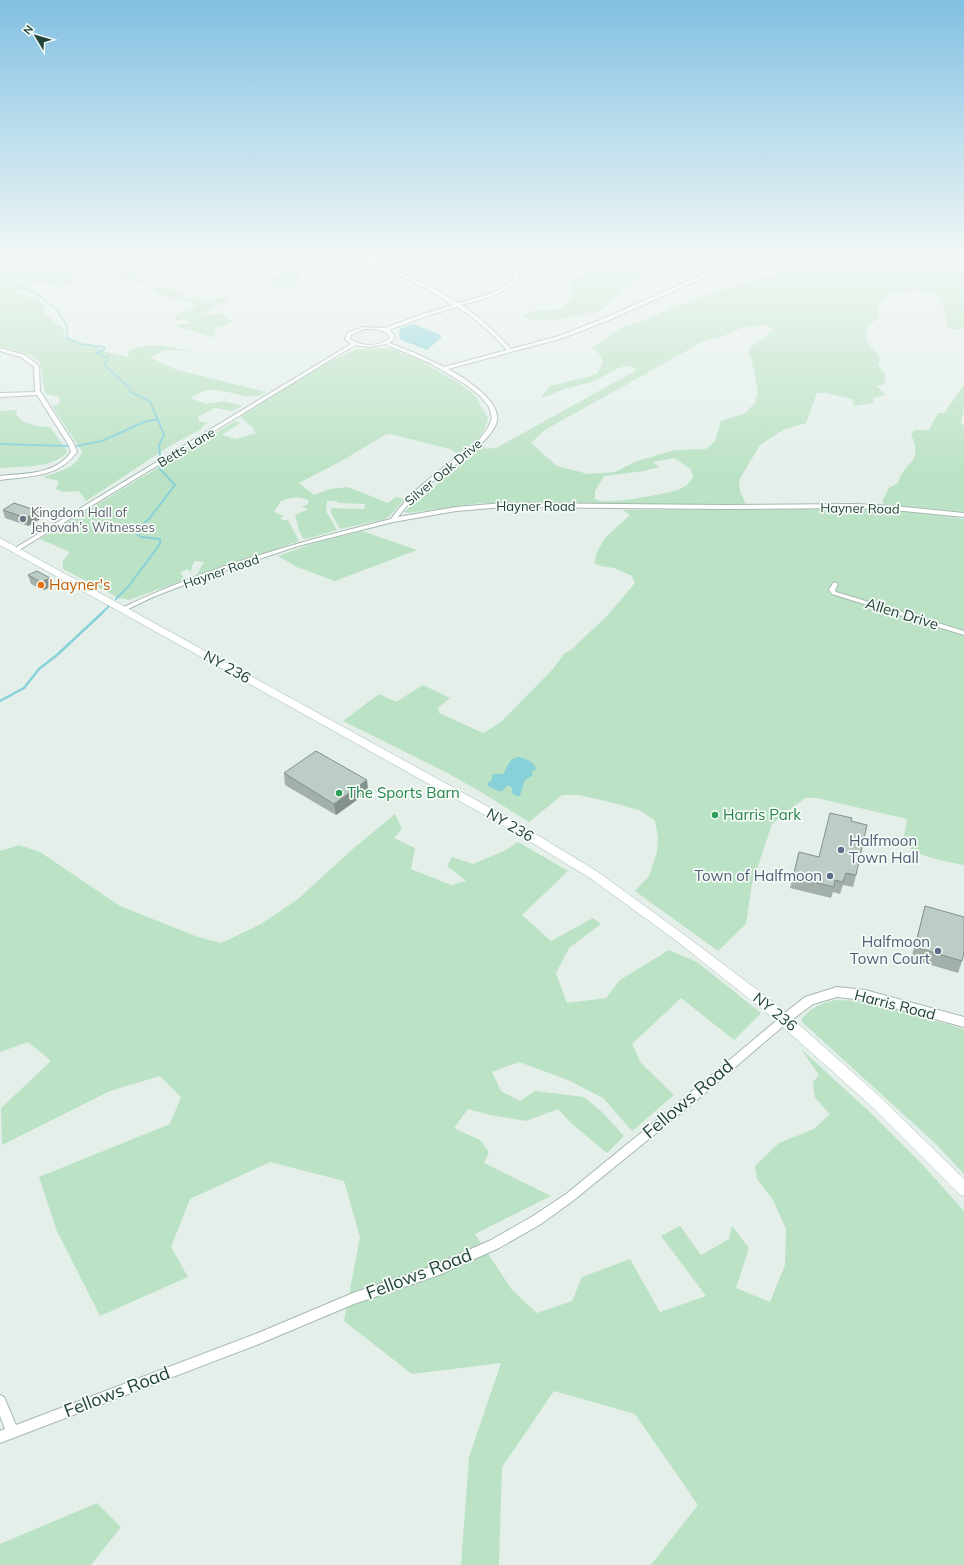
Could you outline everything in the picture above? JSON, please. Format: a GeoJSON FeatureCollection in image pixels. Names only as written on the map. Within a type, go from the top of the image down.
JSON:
{"type":"FeatureCollection","features":[{"type":"Feature","properties":{"kind":"main road","name":"NY 236"},"geometry":{"type":"LineString","coordinates":[[0,541],[512,825],[594,875],[682,939],[785,1019],[873,1099],[964,1189]]}},
{"type":"Feature","properties":{"kind":"street"},"geometry":{"type":"LineString","coordinates":[[356,331],[352,332],[347,337],[348,339],[354,344],[367,346],[386,343],[392,338],[392,335],[386,331]]}},
{"type":"Feature","properties":{"kind":"street"},"geometry":{"type":"LineString","coordinates":[[491,331],[510,351]]}},
{"type":"Feature","properties":{"kind":"street"},"geometry":{"type":"LineString","coordinates":[[443,369],[561,337],[576,331]]}},
{"type":"Feature","properties":{"kind":"street","name":"Silver Oak Drive"},"geometry":{"type":"LineString","coordinates":[[386,343],[409,351],[470,385],[483,395],[492,409],[495,418],[490,429],[480,443],[407,500],[393,520]]}},
{"type":"Feature","properties":{"kind":"street","name":"Betts Lane"},"geometry":{"type":"LineString","coordinates":[[17,550],[354,344]]}},
{"type":"Feature","properties":{"kind":"street"},"geometry":{"type":"LineString","coordinates":[[0,349],[23,356],[36,366],[36,384],[39,393],[71,444],[74,452],[71,458],[65,463],[51,470],[0,478]]}},
{"type":"Feature","properties":{"kind":"street"},"geometry":{"type":"LineString","coordinates":[[0,395],[39,393]]}},
{"type":"Feature","properties":{"kind":"street","name":"Hayner Road"},"geometry":{"type":"LineString","coordinates":[[124,609],[177,585],[285,549],[345,531],[393,520],[456,509],[504,505],[724,507],[855,506],[894,508],[964,515]]}},
{"type":"Feature","properties":{"kind":"street","name":"Allen Drive"},"geometry":{"type":"LineString","coordinates":[[835,584],[832,591],[840,595],[964,633]]}},
{"type":"Feature","properties":{"kind":"street","name":"Harris Road"},"geometry":{"type":"LineString","coordinates":[[785,1019],[809,1000],[837,992],[865,995],[964,1022]]}},
{"type":"Feature","properties":{"kind":"street","name":"Fellows Road"},"geometry":{"type":"LineString","coordinates":[[0,1437],[259,1338],[353,1299],[435,1271],[495,1244],[537,1220],[570,1197],[694,1096],[785,1019]]}},
{"type":"Feature","properties":{"kind":"street"},"geometry":{"type":"LineString","coordinates":[[0,1401],[13,1432]]}},
{"type":"Feature","properties":{"kind":"green space"},"geometry":{"type":"Polygon","coordinates":[[[0,331],[65,331],[63,336],[81,344],[92,344],[103,351],[128,357],[129,351],[144,346],[175,348],[191,351],[164,350],[151,357],[178,370],[266,392],[260,395],[246,396],[222,391],[207,390],[190,398],[206,404],[223,401],[243,406],[232,411],[215,408],[198,417],[199,421],[207,423],[200,430],[173,444],[86,501],[79,491],[64,492],[56,489],[59,481],[43,477],[61,471],[72,465],[80,457],[82,451],[52,406],[59,404],[59,397],[46,394],[39,361],[31,355],[0,346],[0,331]]]}},
{"type":"Feature","properties":{"kind":"green space"},"geometry":{"type":"Polygon","coordinates":[[[193,331],[214,331],[216,338],[193,331]]]}},
{"type":"Feature","properties":{"kind":"green space"},"geometry":{"type":"Polygon","coordinates":[[[615,331],[734,331],[721,337],[706,340],[545,430],[531,443],[557,466],[588,474],[615,472],[637,461],[675,450],[706,449],[715,441],[721,421],[745,413],[755,403],[758,392],[752,361],[748,350],[771,331],[866,331],[866,340],[880,357],[878,364],[886,376],[884,384],[877,386],[885,395],[874,398],[873,403],[854,406],[852,399],[826,393],[817,393],[806,423],[783,430],[760,445],[739,480],[740,491],[746,505],[481,503],[408,513],[404,512],[445,478],[481,445],[483,445],[486,449],[498,447],[635,371],[636,368],[628,366],[621,367],[592,382],[564,389],[540,399],[550,386],[591,376],[597,373],[603,364],[602,359],[596,350],[591,347],[606,340],[610,334],[615,331]],[[674,458],[653,462],[659,467],[644,471],[604,476],[595,491],[595,499],[601,501],[622,500],[678,490],[687,485],[693,477],[691,469],[674,458]]]}},
{"type":"Feature","properties":{"kind":"green space"},"geometry":{"type":"Polygon","coordinates":[[[390,348],[419,360],[459,383],[475,396],[488,418],[484,431],[473,443],[458,454],[450,449],[390,434],[385,435],[345,459],[299,483],[314,495],[330,489],[348,487],[388,503],[396,497],[405,499],[391,515],[385,519],[340,529],[331,513],[331,508],[364,509],[365,504],[327,501],[326,511],[337,530],[306,539],[303,538],[299,530],[295,515],[308,509],[302,507],[308,504],[309,501],[302,498],[292,498],[281,501],[274,512],[284,516],[281,518],[282,520],[288,520],[299,541],[200,574],[197,574],[204,562],[195,561],[192,566],[191,573],[188,569],[180,572],[184,580],[129,600],[117,597],[63,569],[63,561],[70,552],[40,539],[235,421],[240,423],[222,435],[237,439],[255,433],[253,428],[240,417],[325,362],[332,361],[357,349],[390,348]]]}},
{"type":"Feature","properties":{"kind":"green space"},"geometry":{"type":"Polygon","coordinates":[[[964,385],[964,407],[961,424],[964,426],[964,512],[884,504],[882,501],[889,488],[898,483],[901,475],[914,456],[915,451],[911,434],[916,430],[929,430],[938,413],[944,413],[964,385]]]}},
{"type":"Feature","properties":{"kind":"green space"},"geometry":{"type":"Polygon","coordinates":[[[17,410],[16,413],[21,420],[35,425],[50,427],[66,449],[67,453],[52,462],[44,464],[26,467],[0,468],[0,411],[17,410]]]}},
{"type":"Feature","properties":{"kind":"green space"},"geometry":{"type":"Polygon","coordinates":[[[876,509],[907,511],[964,519],[964,865],[931,858],[914,851],[907,846],[904,839],[907,819],[817,798],[805,798],[772,824],[752,884],[746,924],[718,951],[635,891],[649,876],[657,852],[658,837],[655,821],[641,811],[579,795],[562,795],[529,822],[449,774],[343,721],[379,694],[396,702],[423,685],[450,698],[438,708],[439,713],[483,733],[500,723],[552,670],[564,654],[572,649],[607,616],[635,583],[632,576],[614,568],[601,566],[594,563],[597,552],[605,538],[630,515],[623,510],[876,509]]]}},
{"type":"Feature","properties":{"kind":"green space"},"geometry":{"type":"Polygon","coordinates":[[[362,531],[417,550],[335,581],[297,567],[278,556],[311,544],[362,531]]]}},
{"type":"Feature","properties":{"kind":"green space"},"geometry":{"type":"Polygon","coordinates":[[[395,814],[402,829],[394,838],[415,848],[411,869],[451,885],[466,881],[447,866],[452,857],[473,864],[504,851],[518,842],[568,871],[522,915],[551,941],[593,918],[601,924],[569,948],[556,973],[567,1003],[606,998],[620,980],[669,950],[697,962],[761,1013],[734,1040],[681,998],[632,1044],[641,1063],[674,1095],[632,1131],[603,1098],[568,1080],[519,1062],[492,1072],[501,1091],[520,1101],[535,1091],[584,1097],[602,1112],[624,1136],[607,1153],[572,1124],[558,1109],[526,1121],[490,1115],[468,1109],[454,1128],[480,1140],[489,1152],[484,1163],[551,1196],[475,1234],[512,1290],[537,1313],[572,1301],[582,1277],[630,1259],[660,1312],[706,1296],[661,1236],[680,1226],[701,1255],[729,1239],[732,1226],[749,1248],[736,1288],[770,1302],[785,1265],[786,1229],[773,1200],[757,1179],[755,1166],[779,1143],[814,1129],[830,1114],[815,1098],[813,1082],[819,1075],[801,1049],[874,1116],[921,1163],[964,1211],[964,1565],[651,1565],[698,1505],[635,1414],[554,1391],[502,1467],[499,1565],[461,1565],[469,1457],[501,1363],[412,1374],[344,1321],[360,1237],[344,1181],[270,1162],[190,1199],[171,1247],[188,1277],[100,1316],[57,1231],[39,1177],[170,1124],[181,1097],[160,1076],[110,1091],[2,1145],[1,1108],[51,1061],[28,1042],[0,1052],[0,851],[19,845],[40,852],[120,906],[198,937],[221,943],[261,924],[298,899],[355,847],[395,814]]]}},
{"type":"Feature","properties":{"kind":"green space"},"geometry":{"type":"Polygon","coordinates":[[[835,1000],[866,1001],[964,1029],[964,1174],[936,1144],[801,1021],[807,1013],[815,1007],[835,1000]]]}},
{"type":"Feature","properties":{"kind":"green space"},"geometry":{"type":"Polygon","coordinates":[[[97,1503],[121,1527],[91,1565],[0,1565],[0,1544],[97,1503]]]}},
{"type":"Feature","properties":{"kind":"water"},"geometry":{"type":"Polygon","coordinates":[[[399,331],[431,331],[441,335],[441,338],[427,350],[401,340],[399,331]]]}},
{"type":"Feature","properties":{"kind":"water"},"geometry":{"type":"Polygon","coordinates":[[[519,757],[529,761],[536,769],[531,772],[533,775],[525,780],[520,796],[516,796],[512,793],[512,788],[510,786],[507,786],[502,791],[498,791],[488,786],[487,783],[491,781],[493,774],[503,774],[511,761],[519,757]]]}},
{"type":"Feature","properties":{"kind":"building"},"geometry":{"type":"Polygon","coordinates":[[[14,503],[38,511],[26,518],[3,510],[14,503]]]}},
{"type":"Feature","properties":{"kind":"building"},"geometry":{"type":"Polygon","coordinates":[[[37,571],[50,578],[41,582],[28,575],[37,571]]]}},
{"type":"Feature","properties":{"kind":"building","name":"The Sports Barn"},"geometry":{"type":"Polygon","coordinates":[[[316,751],[367,780],[334,804],[284,773],[316,751]]]}},
{"type":"Feature","properties":{"kind":"building","name":"Halfmoon Town Hall"},"geometry":{"type":"Polygon","coordinates":[[[830,813],[852,818],[851,821],[867,825],[856,875],[846,873],[843,882],[835,880],[834,887],[793,877],[799,852],[819,857],[830,813]]]}},
{"type":"Feature","properties":{"kind":"building","name":"Halfmoon Town Court"},"geometry":{"type":"Polygon","coordinates":[[[925,906],[964,917],[964,952],[962,961],[915,947],[925,906]]]}},
{"type":"Feature","properties":{"kind":"waterway"},"geometry":{"type":"LineString","coordinates":[[67,331],[67,338],[81,344],[104,347],[105,349],[96,353],[108,358],[104,365],[130,388],[130,392],[150,401],[156,416]]}},
{"type":"Feature","properties":{"kind":"waterway"},"geometry":{"type":"LineString","coordinates":[[156,415],[164,435],[159,445],[160,457]]}},
{"type":"Feature","properties":{"kind":"waterway"},"geometry":{"type":"LineString","coordinates":[[77,446],[102,441],[144,422],[157,419]]}},
{"type":"Feature","properties":{"kind":"waterway"},"geometry":{"type":"LineString","coordinates":[[0,444],[67,446]]}},
{"type":"Feature","properties":{"kind":"waterway"},"geometry":{"type":"LineString","coordinates":[[116,599],[128,587],[160,544],[160,539],[141,537],[137,534],[139,528],[149,519],[175,485],[160,469],[160,466]]}},
{"type":"Feature","properties":{"kind":"waterway"},"geometry":{"type":"LineString","coordinates":[[102,613],[109,606]]}},
{"type":"Feature","properties":{"kind":"waterway"},"geometry":{"type":"LineString","coordinates":[[0,701],[24,688],[39,669],[57,655],[102,613]]}},
{"type":"Feature","properties":{"kind":"place","name":"Kingdom Hall of Jehovah’s Witnesses"},"geometry":{"type":"Point","coordinates":[23,519]}},
{"type":"Feature","properties":{"kind":"place","name":"Hayner's"},"geometry":{"type":"Point","coordinates":[41,585]}},
{"type":"Feature","properties":{"kind":"place","name":"The Sports Barn"},"geometry":{"type":"Point","coordinates":[339,793]}},
{"type":"Feature","properties":{"kind":"place","name":"Harris Park"},"geometry":{"type":"Point","coordinates":[715,815]}},
{"type":"Feature","properties":{"kind":"place","name":"Halfmoon Town Hall"},"geometry":{"type":"Point","coordinates":[841,850]}},
{"type":"Feature","properties":{"kind":"place","name":"Town of Halfmoon"},"geometry":{"type":"Point","coordinates":[830,876]}},
{"type":"Feature","properties":{"kind":"place","name":"Halfmoon Town Court"},"geometry":{"type":"Point","coordinates":[938,951]}}]}
